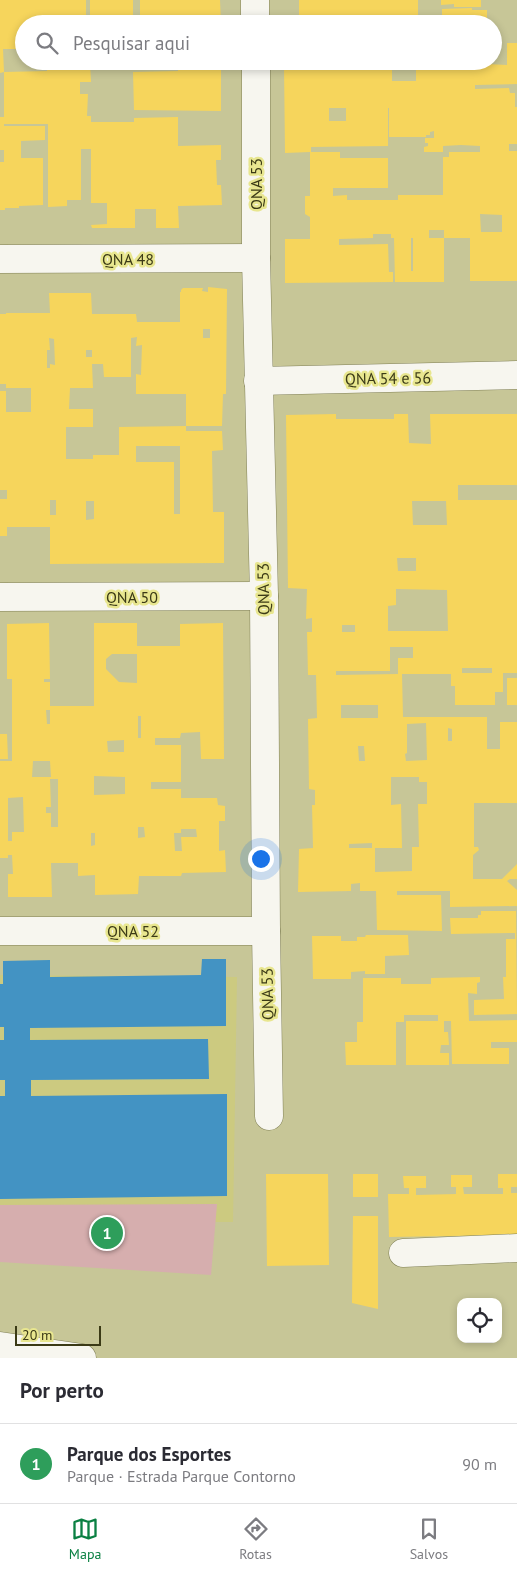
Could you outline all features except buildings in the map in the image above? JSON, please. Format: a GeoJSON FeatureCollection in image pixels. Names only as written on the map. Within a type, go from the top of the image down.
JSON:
{"type":"FeatureCollection","features":[{"type":"Feature","properties":{"kind":"main road"},"geometry":{"type":"LineString","coordinates":[[255,0],[255,15]]}},
{"type":"Feature","properties":{"kind":"main road","name":"QNA 53"},"geometry":{"type":"LineString","coordinates":[[256,70],[256,258],[264,596],[268,1116]]}},
{"type":"Feature","properties":{"kind":"main road","name":"QNA 48"},"geometry":{"type":"LineString","coordinates":[[0,259],[256,258]]}},
{"type":"Feature","properties":{"kind":"main road","name":"QNA 54 e 56"},"geometry":{"type":"LineString","coordinates":[[258,381],[517,375]]}},
{"type":"Feature","properties":{"kind":"main road","name":"QNA 50"},"geometry":{"type":"LineString","coordinates":[[0,597],[264,596]]}},
{"type":"Feature","properties":{"kind":"main road","name":"QNA 52"},"geometry":{"type":"LineString","coordinates":[[0,931],[266,931]]}},
{"type":"Feature","properties":{"kind":"main road"},"geometry":{"type":"LineString","coordinates":[[404,1254],[517,1248]]}},
{"type":"Feature","properties":{"kind":"main road"},"geometry":{"type":"LineString","coordinates":[[0,1346],[82,1358]]}},
{"type":"Feature","properties":{"kind":"shaded area"},"geometry":{"type":"Polygon","coordinates":[[[0,975],[237,977],[233,1222],[0,1222],[0,975]]]}},
{"type":"Feature","properties":{"kind":"shaded area"},"geometry":{"type":"Polygon","coordinates":[[[217,1204],[211,1275],[0,1262],[0,1205],[217,1204]]]}},
{"type":"Feature","properties":{"kind":"place","name":"Parque dos Esportes"},"geometry":{"type":"Point","coordinates":[107,1233]}}]}
